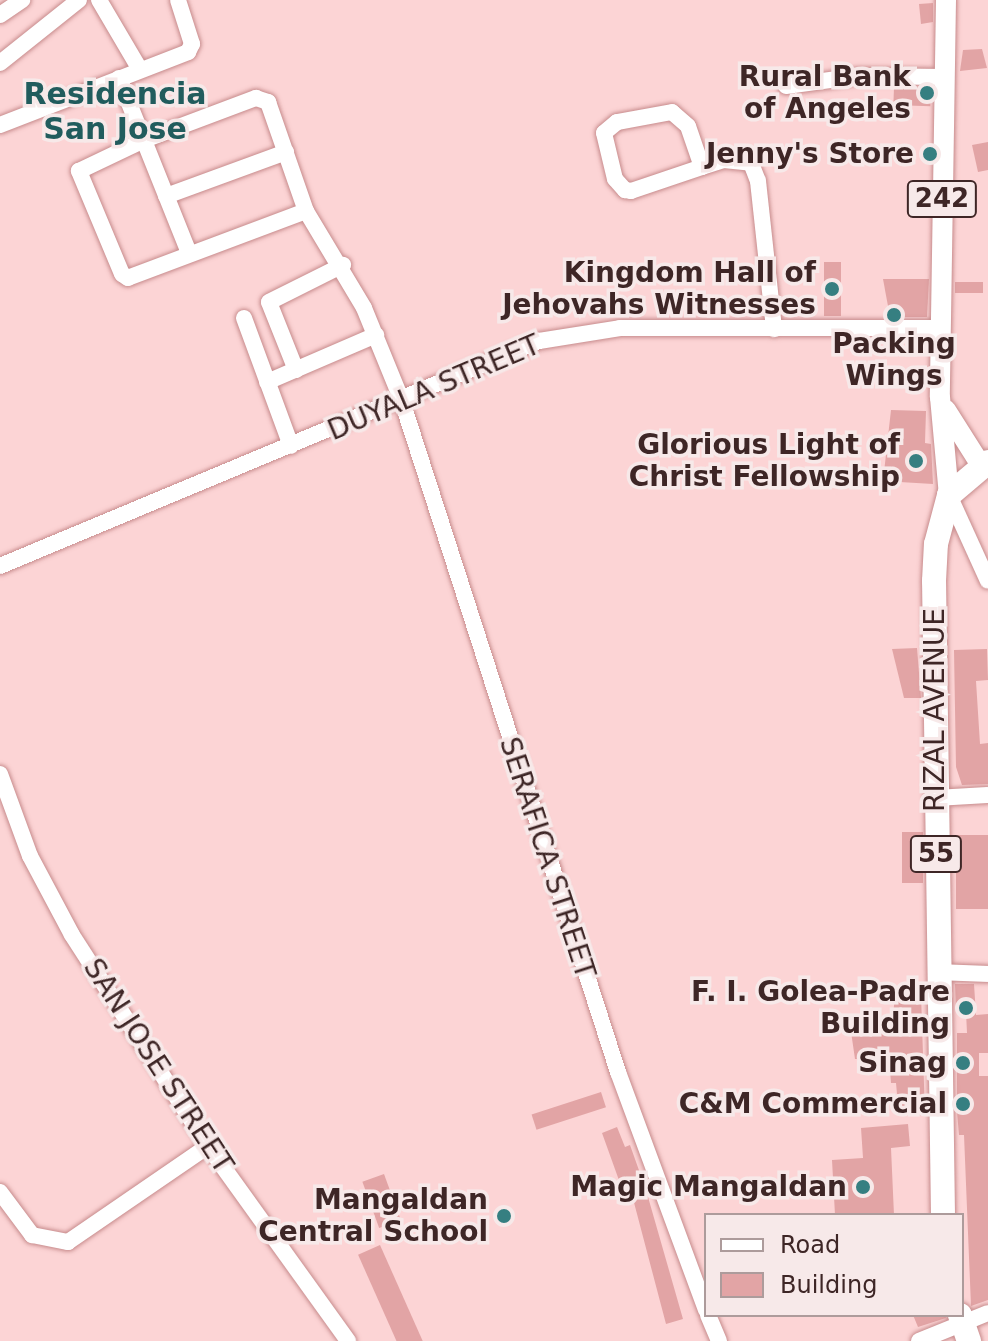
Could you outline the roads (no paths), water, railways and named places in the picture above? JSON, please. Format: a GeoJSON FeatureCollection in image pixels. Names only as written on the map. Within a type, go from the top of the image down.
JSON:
{"type":"FeatureCollection","features":[{"type":"Feature","properties":{"kind":"highway"},"geometry":{"type":"LineString","coordinates":[[949,495],[985,465]]}},
{"type":"Feature","properties":{"kind":"highway","name":"RIZAL AVENUE"},"geometry":{"type":"LineString","coordinates":[[943,1213],[934,581],[939,530],[949,495]]}},
{"type":"Feature","properties":{"kind":"main road","name":"242"},"geometry":{"type":"LineString","coordinates":[[946,0],[940,397],[949,495]]}},
{"type":"Feature","properties":{"kind":"main road","name":"242"},"geometry":{"type":"LineString","coordinates":[[940,397],[953,427],[985,465]]}},
{"type":"Feature","properties":{"kind":"street"},"geometry":{"type":"LineString","coordinates":[[0,15],[22,0]]}},
{"type":"Feature","properties":{"kind":"street"},"geometry":{"type":"LineString","coordinates":[[0,63],[79,0]]}},
{"type":"Feature","properties":{"kind":"street"},"geometry":{"type":"LineString","coordinates":[[99,0],[139,68]]}},
{"type":"Feature","properties":{"kind":"street"},"geometry":{"type":"LineString","coordinates":[[0,106],[3,124],[191,48],[178,0]]}},
{"type":"Feature","properties":{"kind":"street"},"geometry":{"type":"LineString","coordinates":[[786,86],[859,76],[944,77]]}},
{"type":"Feature","properties":{"kind":"street"},"geometry":{"type":"LineString","coordinates":[[119,78],[189,253]]}},
{"type":"Feature","properties":{"kind":"street","name":"SERAFICA STREET"},"geometry":{"type":"LineString","coordinates":[[144,140],[260,98],[268,102],[306,211],[343,265],[376,335],[402,401],[609,1043],[704,1304]]}},
{"type":"Feature","properties":{"kind":"street"},"geometry":{"type":"LineString","coordinates":[[702,167],[688,126],[672,112],[617,122],[604,133],[615,179],[625,190],[702,167],[745,159],[756,171],[774,329]]}},
{"type":"Feature","properties":{"kind":"street"},"geometry":{"type":"LineString","coordinates":[[144,140],[84,165],[79,175],[124,277],[306,211]]}},
{"type":"Feature","properties":{"kind":"street"},"geometry":{"type":"LineString","coordinates":[[166,196],[286,152]]}},
{"type":"Feature","properties":{"kind":"street"},"geometry":{"type":"LineString","coordinates":[[296,370],[269,302],[343,265]]}},
{"type":"Feature","properties":{"kind":"street"},"geometry":{"type":"LineString","coordinates":[[244,318],[291,446]]}},
{"type":"Feature","properties":{"kind":"street","name":"DUYALA STREET"},"geometry":{"type":"LineString","coordinates":[[0,566],[402,401],[478,364],[558,337],[620,328],[941,328]]}},
{"type":"Feature","properties":{"kind":"street"},"geometry":{"type":"LineString","coordinates":[[267,382],[376,335]]}},
{"type":"Feature","properties":{"kind":"street"},"geometry":{"type":"LineString","coordinates":[[949,495],[988,581]]}},
{"type":"Feature","properties":{"kind":"street","name":"SAN JOSE STREET"},"geometry":{"type":"LineString","coordinates":[[0,774],[50,897],[208,1146],[348,1341]]}},
{"type":"Feature","properties":{"kind":"street"},"geometry":{"type":"LineString","coordinates":[[935,798],[988,795]]}},
{"type":"Feature","properties":{"kind":"street"},"geometry":{"type":"LineString","coordinates":[[938,972],[988,974]]}},
{"type":"Feature","properties":{"kind":"street"},"geometry":{"type":"LineString","coordinates":[[0,1192],[32,1235],[68,1242],[208,1146]]}},
{"type":"Feature","properties":{"kind":"street"},"geometry":{"type":"LineString","coordinates":[[919,1341],[964,1327],[988,1313]]}},
{"type":"Feature","properties":{"kind":"street","name":"SERAFICA STREET"},"geometry":{"type":"LineString","coordinates":[[709,1317],[719,1341]]}},
{"type":"Feature","properties":{"kind":"place","name":"Rural Bank of Angeles"},"geometry":{"type":"Point","coordinates":[927,93]}},
{"type":"Feature","properties":{"kind":"place","name":"Jenny's Store"},"geometry":{"type":"Point","coordinates":[930,154]}},
{"type":"Feature","properties":{"kind":"place","name":"Kingdom Hall of Jehovahs Witnesses"},"geometry":{"type":"Point","coordinates":[832,289]}},
{"type":"Feature","properties":{"kind":"place","name":"Packing Wings"},"geometry":{"type":"Point","coordinates":[894,315]}},
{"type":"Feature","properties":{"kind":"place","name":"Glorious Light of Christ Fellowship"},"geometry":{"type":"Point","coordinates":[916,461]}},
{"type":"Feature","properties":{"kind":"place","name":"F. I. Golea-Padre Building"},"geometry":{"type":"Point","coordinates":[966,1008]}},
{"type":"Feature","properties":{"kind":"place","name":"Sinag"},"geometry":{"type":"Point","coordinates":[963,1063]}},
{"type":"Feature","properties":{"kind":"place","name":"C&M Commercial"},"geometry":{"type":"Point","coordinates":[963,1104]}},
{"type":"Feature","properties":{"kind":"place","name":"Magic Mangaldan"},"geometry":{"type":"Point","coordinates":[863,1187]}},
{"type":"Feature","properties":{"kind":"place","name":"Mangaldan Central School"},"geometry":{"type":"Point","coordinates":[504,1216]}},
{"type":"Feature","properties":{"kind":"district","name":"Residencia San Jose"},"geometry":{"type":"Point","coordinates":[115,111]}}]}
